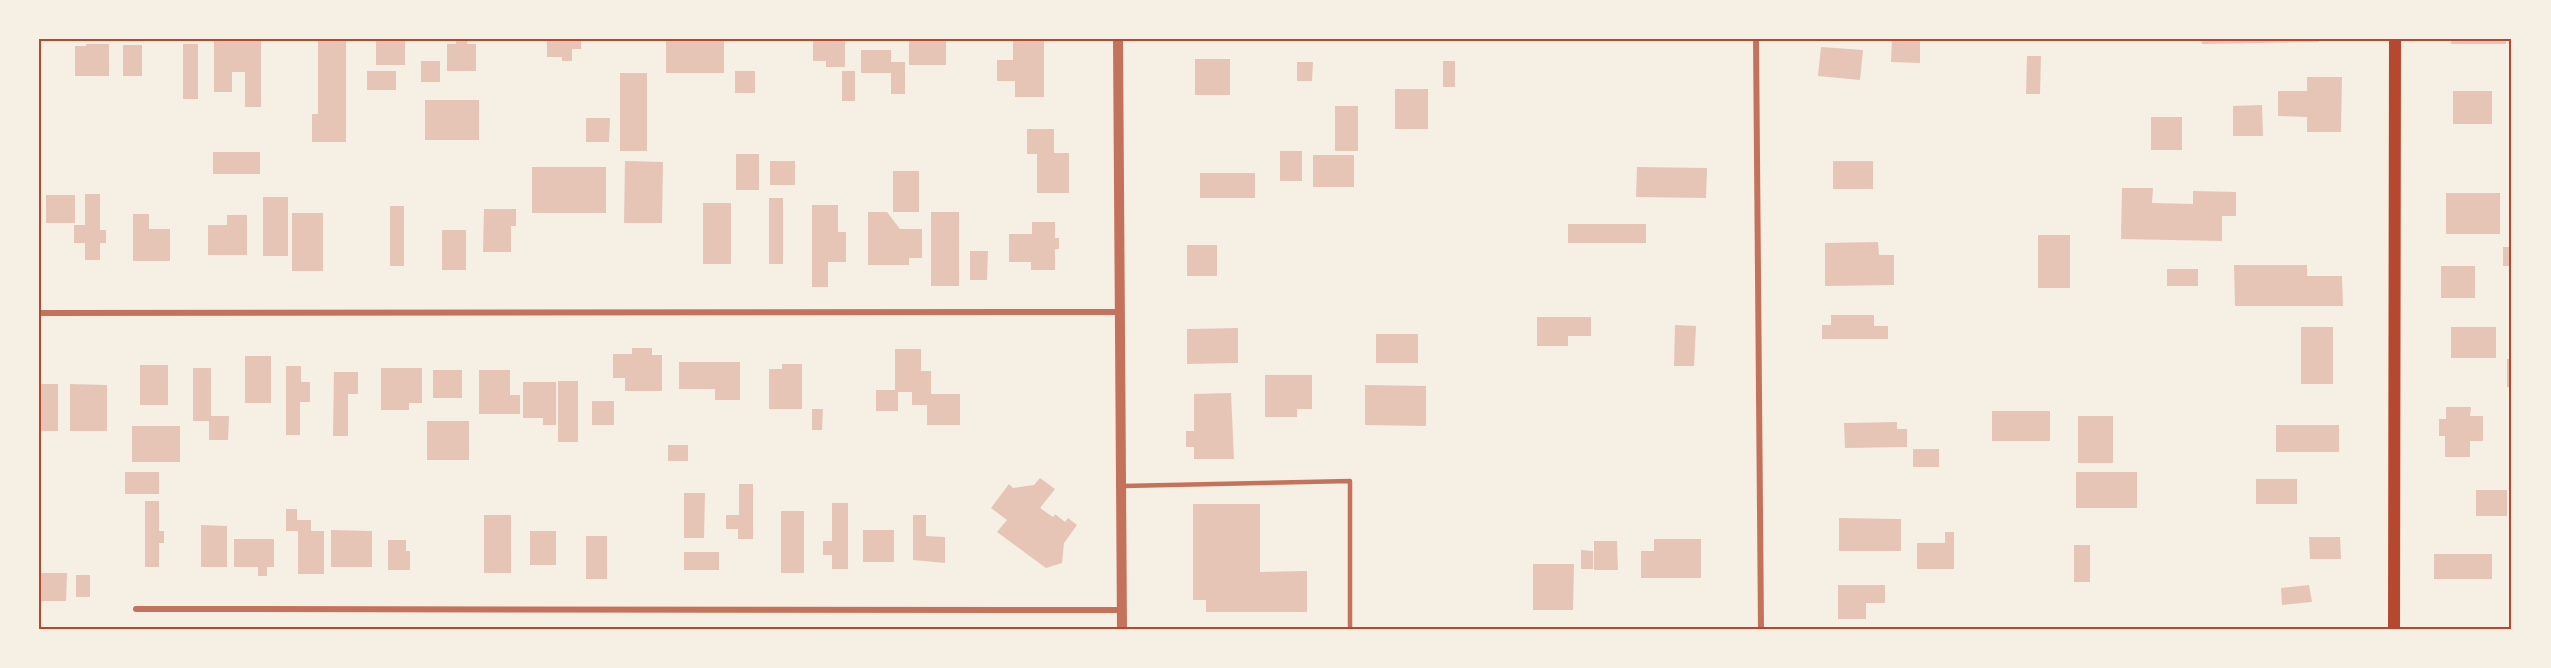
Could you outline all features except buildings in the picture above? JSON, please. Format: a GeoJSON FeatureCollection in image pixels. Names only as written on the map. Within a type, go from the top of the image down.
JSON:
{"type":"FeatureCollection","features":[{"type":"Feature","properties":{"kind":"main road"},"geometry":{"type":"LineString","coordinates":[[2394,629],[2395,39]]}},
{"type":"Feature","properties":{"kind":"street"},"geometry":{"type":"LineString","coordinates":[[1118,39],[1122,629]]}},
{"type":"Feature","properties":{"kind":"street"},"geometry":{"type":"LineString","coordinates":[[1756,39],[1761,629]]}},
{"type":"Feature","properties":{"kind":"street"},"geometry":{"type":"LineString","coordinates":[[39,313],[1120,312]]}},
{"type":"Feature","properties":{"kind":"street"},"geometry":{"type":"LineString","coordinates":[[136,609],[1121,610]]}},
{"type":"Feature","properties":{"kind":"lane"},"geometry":{"type":"LineString","coordinates":[[1121,486],[1350,481],[1350,629]]}}]}
